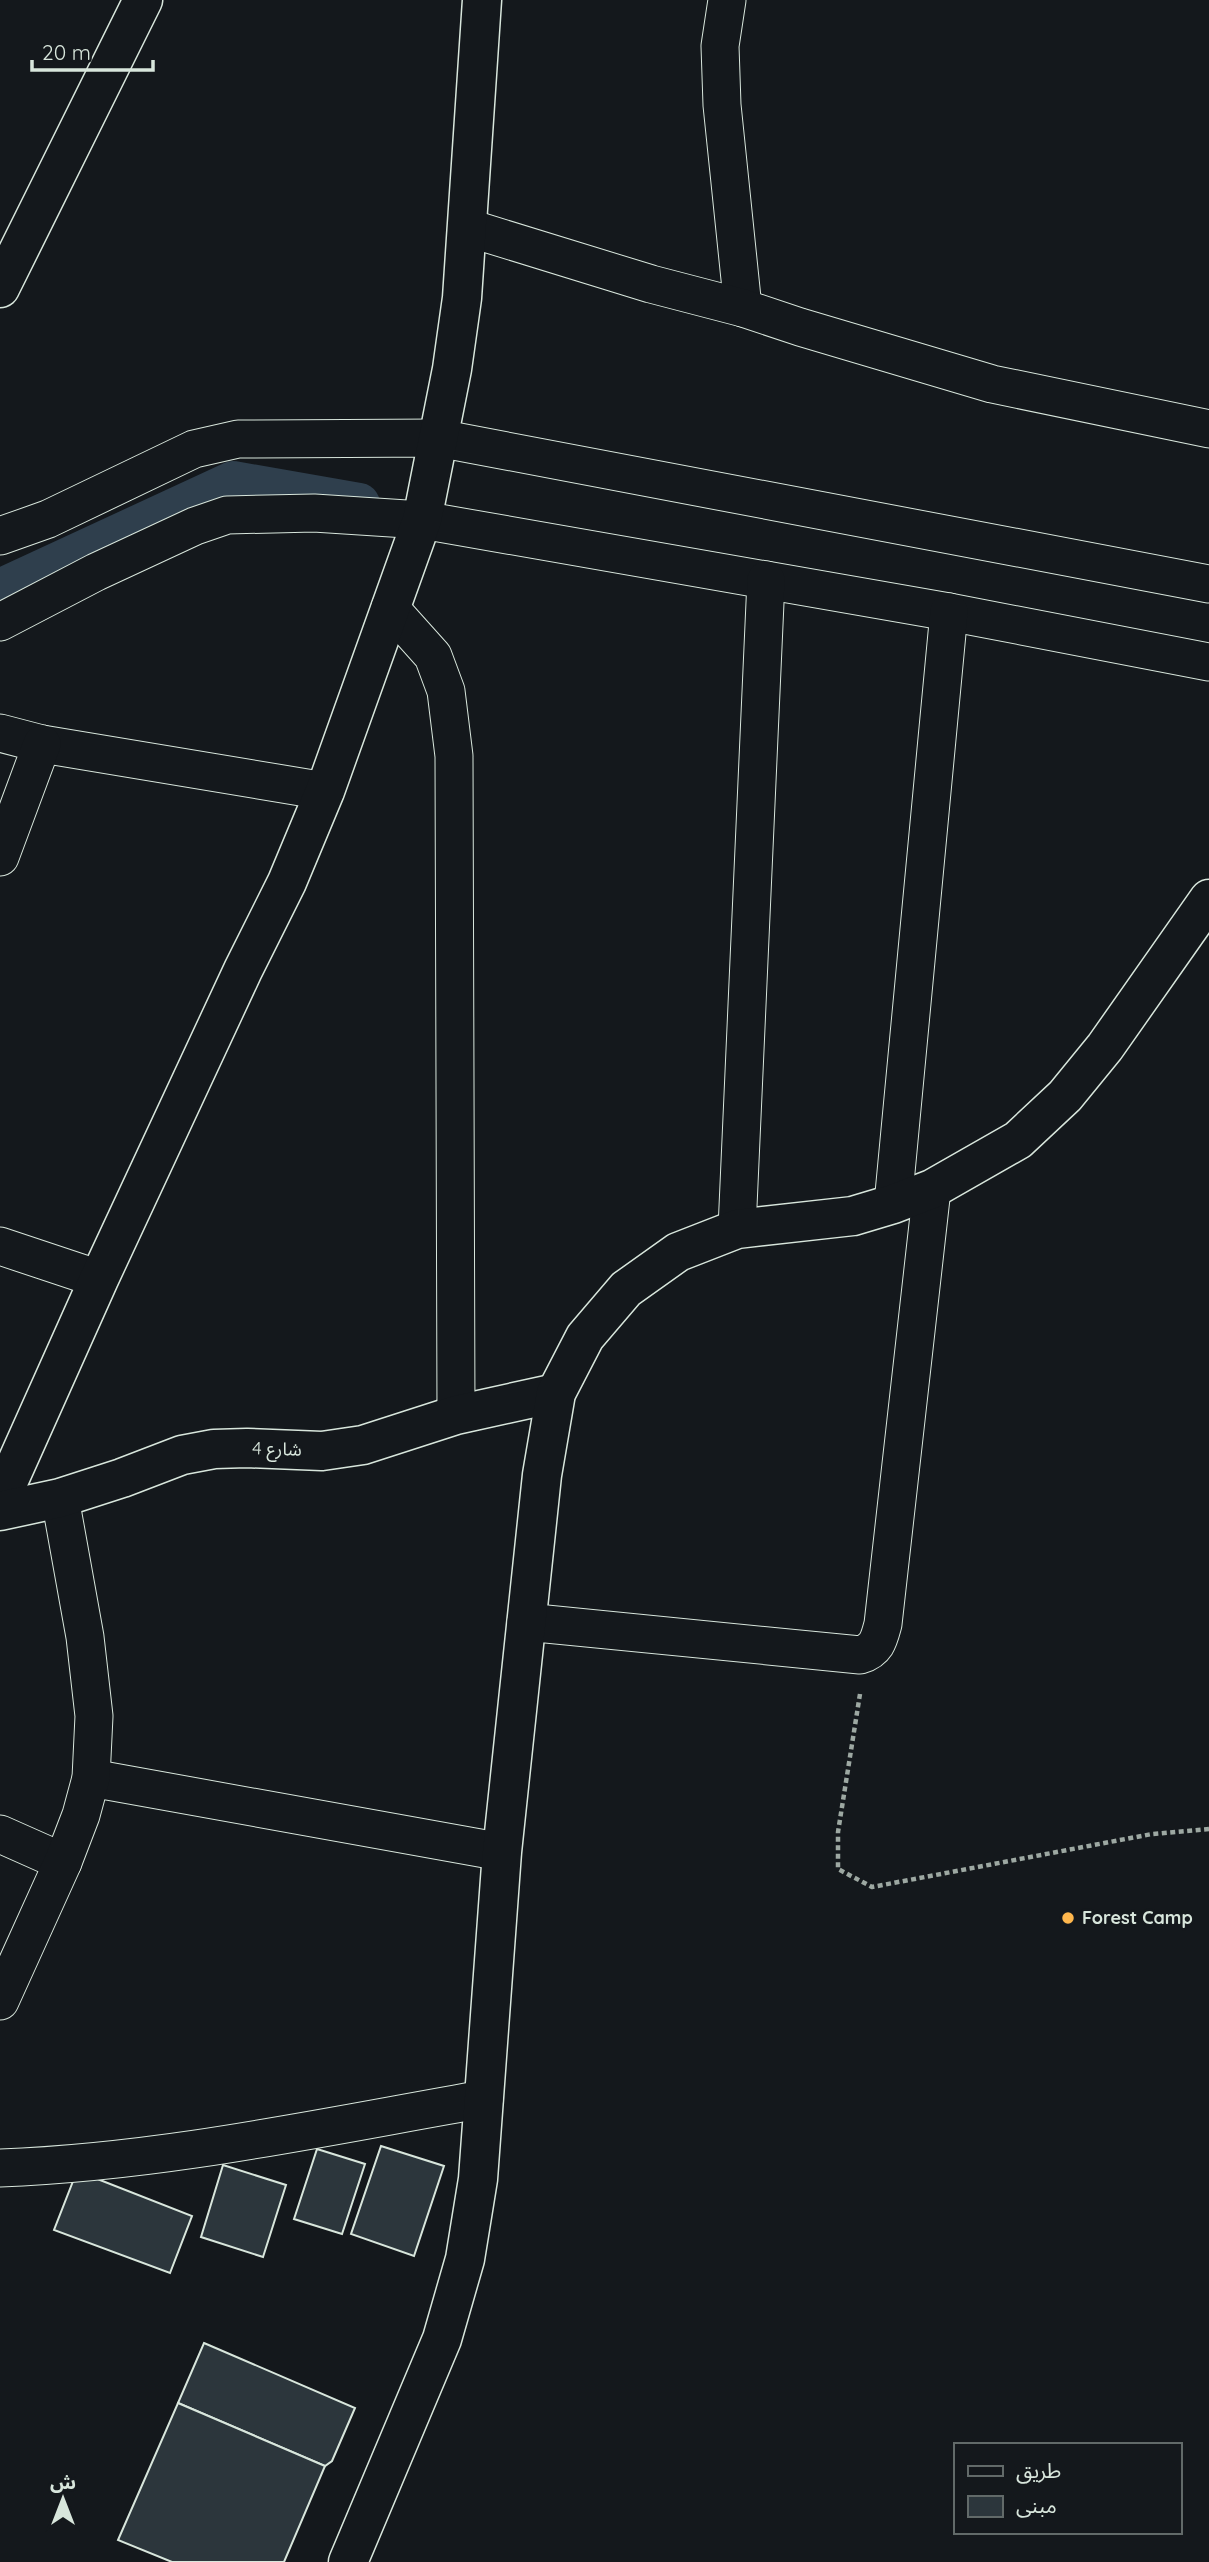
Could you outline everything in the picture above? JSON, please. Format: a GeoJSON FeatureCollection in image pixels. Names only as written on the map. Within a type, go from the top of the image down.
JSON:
{"type":"FeatureCollection","features":[{"type":"Feature","properties":{"kind":"street"},"geometry":{"type":"LineString","coordinates":[[0,288],[143,0]]}},
{"type":"Feature","properties":{"kind":"street"},"geometry":{"type":"LineString","coordinates":[[0,1500],[99,1279],[243,970],[287,882],[325,791],[422,520],[457,334],[468,228],[482,0]]}},
{"type":"Feature","properties":{"kind":"street"},"geometry":{"type":"LineString","coordinates":[[727,0],[720,46],[722,105],[743,308]]}},
{"type":"Feature","properties":{"kind":"street"},"geometry":{"type":"LineString","coordinates":[[468,228],[992,384],[1209,429]]}},
{"type":"Feature","properties":{"kind":"street"},"geometry":{"type":"LineString","coordinates":[[0,536],[48,519],[194,449],[238,439],[438,438],[1209,584]]}},
{"type":"Feature","properties":{"kind":"street"},"geometry":{"type":"LineString","coordinates":[[0,622],[195,526],[227,515],[314,513],[422,520],[949,612],[1209,662]]}},
{"type":"Feature","properties":{"kind":"street"},"geometry":{"type":"LineString","coordinates":[[737,1229],[766,580]]}},
{"type":"Feature","properties":{"kind":"street"},"geometry":{"type":"LineString","coordinates":[[390,608],[433,656],[446,691],[454,755],[456,1415]]}},
{"type":"Feature","properties":{"kind":"street"},"geometry":{"type":"LineString","coordinates":[[893,1204],[949,612]]}},
{"type":"Feature","properties":{"kind":"street"},"geometry":{"type":"LineString","coordinates":[[0,733],[42,744],[325,791]]}},
{"type":"Feature","properties":{"kind":"street"},"geometry":{"type":"LineString","coordinates":[[0,857],[42,744]]}},
{"type":"Feature","properties":{"kind":"street"},"geometry":{"type":"LineString","coordinates":[[348,2562],[442,2339],[465,2259],[478,2179],[502,1852],[526,1622],[542,1475],[556,1393],[585,1337],[626,1289],[678,1252],[737,1229],[853,1216],[893,1204],[932,1189],[1018,1140],[1065,1097],[1105,1047],[1209,898]]}},
{"type":"Feature","properties":{"kind":"street"},"geometry":{"type":"LineString","coordinates":[[526,1622],[860,1655],[870,1652],[878,1642],[883,1624],[932,1189]]}},
{"type":"Feature","properties":{"kind":"street"},"geometry":{"type":"LineString","coordinates":[[0,1246],[99,1279]]}},
{"type":"Feature","properties":{"kind":"street","name":"شارع 4"},"geometry":{"type":"LineString","coordinates":[[0,1511],[60,1498],[182,1455],[214,1449],[322,1451],[363,1445],[456,1415],[556,1393]]}},
{"type":"Feature","properties":{"kind":"street"},"geometry":{"type":"LineString","coordinates":[[0,2001],[63,1862],[82,1815],[92,1778],[94,1716],[85,1637],[60,1498]]}},
{"type":"Feature","properties":{"kind":"street"},"geometry":{"type":"LineString","coordinates":[[92,1778],[502,1852]]}},
{"type":"Feature","properties":{"kind":"street"},"geometry":{"type":"LineString","coordinates":[[0,1834],[63,1862]]}},
{"type":"Feature","properties":{"kind":"street"},"geometry":{"type":"LineString","coordinates":[[0,2168],[62,2166],[172,2154],[484,2099]]}},
{"type":"Feature","properties":{"kind":"path"},"geometry":{"type":"LineString","coordinates":[[860,1655],[861,1687],[838,1832],[838,1868],[872,1887],[1152,1833],[1209,1829]]}},
{"type":"Feature","properties":{"kind":"building"},"geometry":{"type":"Polygon","coordinates":[[[381,2146],[444,2166],[414,2256],[351,2234],[381,2146]]]}},
{"type":"Feature","properties":{"kind":"building"},"geometry":{"type":"Polygon","coordinates":[[[317,2149],[365,2164],[342,2234],[294,2219],[317,2149]]]}},
{"type":"Feature","properties":{"kind":"building"},"geometry":{"type":"Polygon","coordinates":[[[223,2165],[286,2185],[263,2257],[201,2237],[223,2165]]]}},
{"type":"Feature","properties":{"kind":"building"},"geometry":{"type":"Polygon","coordinates":[[[77,2171],[192,2216],[170,2273],[54,2230],[77,2171]]]}},
{"type":"Feature","properties":{"kind":"building"},"geometry":{"type":"Polygon","coordinates":[[[204,2343],[355,2408],[332,2461],[325,2466],[178,2403],[204,2343]]]}},
{"type":"Feature","properties":{"kind":"building"},"geometry":{"type":"Polygon","coordinates":[[[178,2403],[325,2466],[284,2562],[172,2562],[118,2540],[178,2403]]]}},
{"type":"Feature","properties":{"kind":"waterway"},"geometry":{"type":"LineString","coordinates":[[0,590],[233,482],[359,504]]}},
{"type":"Feature","properties":{"kind":"place","name":"Forest Camp"},"geometry":{"type":"Point","coordinates":[1068,1918]}}]}
